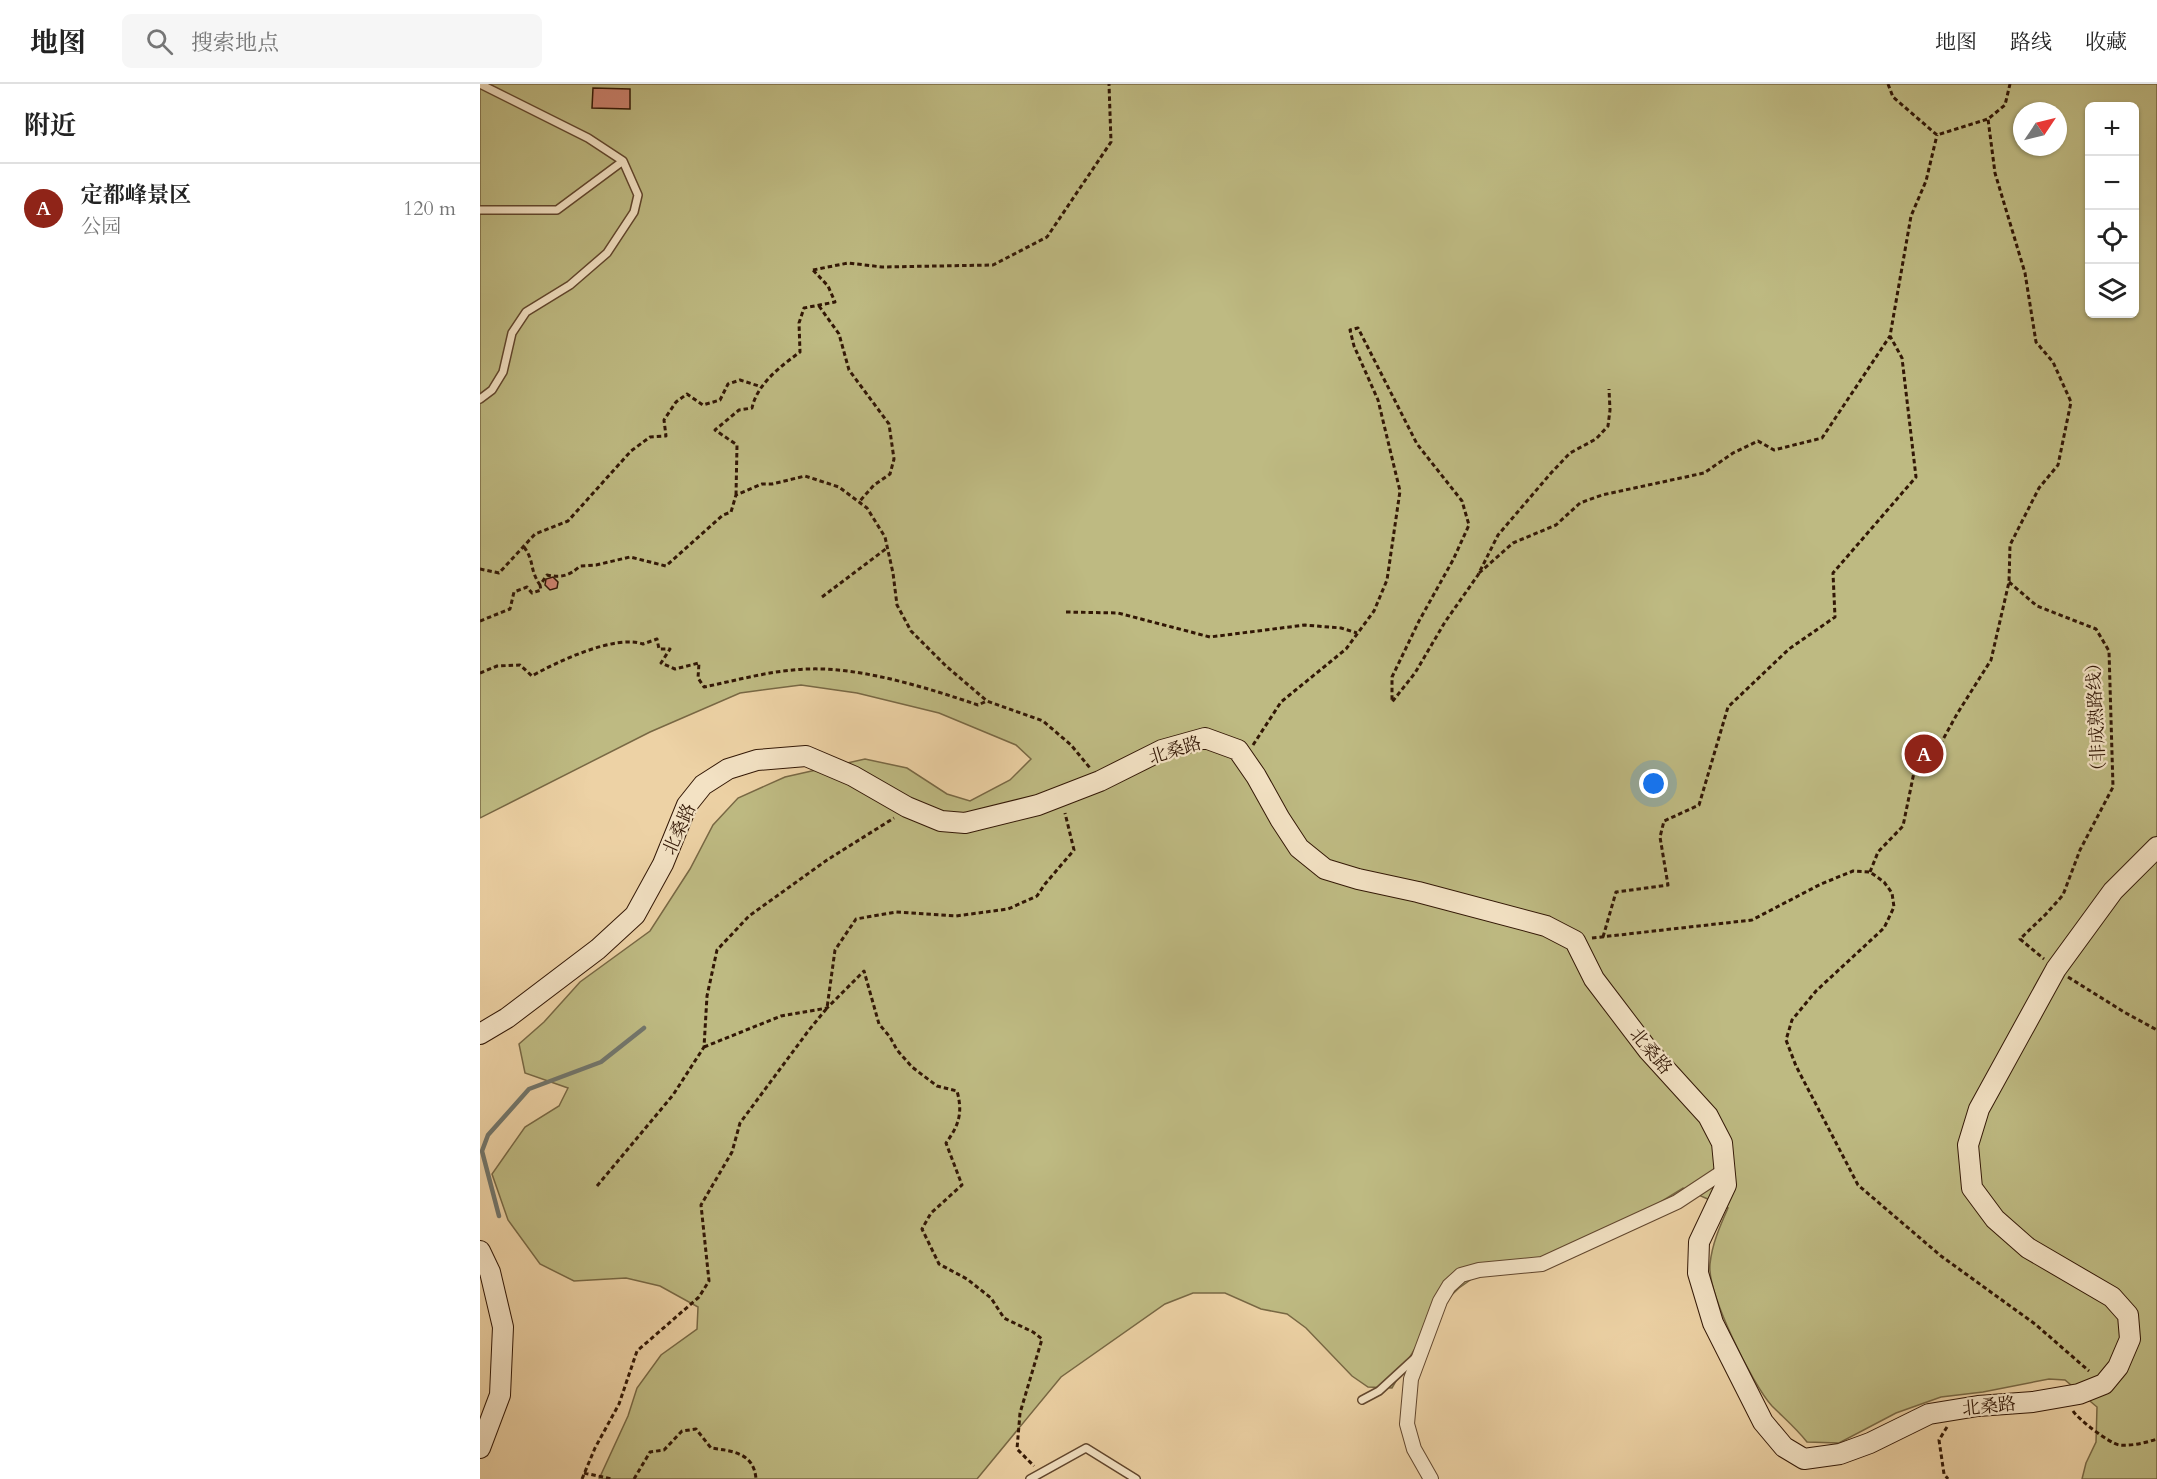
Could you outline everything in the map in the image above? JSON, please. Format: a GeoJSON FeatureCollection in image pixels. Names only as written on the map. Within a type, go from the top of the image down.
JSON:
{"type":"FeatureCollection","features":[{"type":"Feature","properties":{"kind":"street","name":"北桑路"},"geometry":{"type":"LineString","coordinates":[[480,1034],[507,1018],[598,949],[635,915],[663,864],[687,805],[704,785],[728,769],[757,760],[806,756],[853,776],[907,807],[941,821],[965,823],[1038,805],[1100,781],[1162,750],[1205,738],[1238,750]]}},
{"type":"Feature","properties":{"kind":"street"},"geometry":{"type":"LineString","coordinates":[[1238,750],[1299,848],[1325,869],[1546,926],[1575,940]]}},
{"type":"Feature","properties":{"kind":"street"},"geometry":{"type":"LineString","coordinates":[[2104,1384],[2118,1367],[2130,1340],[2128,1315],[2112,1297],[2028,1248],[1995,1219],[1972,1188],[1968,1145],[1978,1109],[2056,969],[2113,891],[2157,847]]}},
{"type":"Feature","properties":{"kind":"street","name":"北桑路"},"geometry":{"type":"LineString","coordinates":[[1575,940],[1594,979],[1648,1050],[1708,1116],[1722,1143],[1726,1185],[1699,1242],[1698,1273],[1713,1323],[1763,1422],[1784,1447],[1804,1459],[1840,1454],[1870,1443],[1929,1414],[2063,1397],[2079,1394],[2104,1384]]}},
{"type":"Feature","properties":{"kind":"street"},"geometry":{"type":"LineString","coordinates":[[1431,1479],[1414,1449],[1407,1424],[1411,1379],[1440,1301],[1449,1286],[1461,1275],[1479,1270],[1542,1264],[1677,1202],[1724,1171]]}},
{"type":"Feature","properties":{"kind":"street"},"geometry":{"type":"LineString","coordinates":[[480,1251],[490,1272],[503,1327],[500,1395],[480,1448]]}},
{"type":"Feature","properties":{"kind":"lane"},"geometry":{"type":"LineString","coordinates":[[480,84],[588,138],[623,161],[638,195],[634,212],[607,253],[570,285],[526,312],[512,333],[503,372],[492,390],[480,399]]}},
{"type":"Feature","properties":{"kind":"lane"},"geometry":{"type":"LineString","coordinates":[[480,210],[557,210],[623,161]]}},
{"type":"Feature","properties":{"kind":"lane"},"geometry":{"type":"LineString","coordinates":[[1362,1400],[1378,1392],[1421,1353]]}},
{"type":"Feature","properties":{"kind":"lane"},"geometry":{"type":"LineString","coordinates":[[1030,1479],[1086,1448],[1136,1479]]}},
{"type":"Feature","properties":{"kind":"path"},"geometry":{"type":"LineString","coordinates":[[540,585],[547,575],[560,578],[572,573],[580,566],[596,565],[630,557],[666,566],[723,515],[731,512],[736,495],[737,445],[715,430],[739,410],[752,408],[754,397],[773,374],[800,352],[799,323],[804,308],[834,302],[828,286],[813,270],[848,263],[882,267],[993,266],[1047,237],[1111,142],[1108,84]]}},
{"type":"Feature","properties":{"kind":"path"},"geometry":{"type":"LineString","coordinates":[[1888,84],[1893,97],[1937,135]]}},
{"type":"Feature","properties":{"kind":"path"},"geometry":{"type":"LineString","coordinates":[[1937,135],[1988,119],[2005,105],[2010,84]]}},
{"type":"Feature","properties":{"kind":"path"},"geometry":{"type":"LineString","coordinates":[[1870,872],[1878,852],[1903,825],[1919,748],[1935,754],[1991,660],[2008,582],[2010,545],[2039,488],[2058,465],[2071,402],[2053,362],[2036,342],[2025,273],[1995,173],[1988,119]]}},
{"type":"Feature","properties":{"kind":"path"},"geometry":{"type":"LineString","coordinates":[[1478,575],[1514,543],[1556,525],[1580,503],[1602,495],[1704,473],[1733,453],[1758,441],[1774,450],[1822,438],[1890,336],[1911,216],[1926,182],[1937,135]]}},
{"type":"Feature","properties":{"kind":"path"},"geometry":{"type":"LineString","coordinates":[[818,306],[840,334],[849,370],[889,424],[894,459],[890,474],[874,485],[859,502]]}},
{"type":"Feature","properties":{"kind":"path"},"geometry":{"type":"LineString","coordinates":[[1238,750],[1251,748],[1281,702],[1346,650],[1374,611],[1386,580],[1400,491],[1378,400],[1354,346],[1350,330],[1358,328],[1417,444],[1462,501],[1469,525],[1392,677],[1392,702],[1415,673],[1445,622],[1478,575],[1498,535],[1570,453],[1596,439],[1608,426],[1609,389]]}},
{"type":"Feature","properties":{"kind":"path"},"geometry":{"type":"LineString","coordinates":[[1603,937],[1616,892],[1668,885],[1659,837],[1664,821],[1699,805],[1728,708],[1789,649],[1835,617],[1833,573],[1916,477],[1902,358],[1890,336]]}},
{"type":"Feature","properties":{"kind":"path"},"geometry":{"type":"LineString","coordinates":[[480,569],[499,573],[536,534],[568,520],[631,451],[650,437],[666,436],[664,420],[676,402],[687,394],[703,405],[720,400],[728,384],[740,380],[762,387]]}},
{"type":"Feature","properties":{"kind":"path"},"geometry":{"type":"LineString","coordinates":[[736,495],[762,484],[772,484],[805,476],[839,487],[867,508],[885,537],[897,605],[911,631],[946,666],[987,701],[1043,721],[1071,745],[1100,781]]}},
{"type":"Feature","properties":{"kind":"path"},"geometry":{"type":"LineString","coordinates":[[480,621],[510,609],[514,592],[527,587],[532,593],[541,590],[532,573],[532,558],[524,547]]}},
{"type":"Feature","properties":{"kind":"path"},"geometry":{"type":"LineString","coordinates":[[822,597],[887,548]]}},
{"type":"Feature","properties":{"kind":"path","name":"（非成熟路线）"},"geometry":{"type":"LineString","coordinates":[[2008,582],[2037,606],[2096,629],[2109,651],[2113,787],[2080,850],[2063,895],[2020,939],[2056,969]]}},
{"type":"Feature","properties":{"kind":"path"},"geometry":{"type":"LineString","coordinates":[[1066,612],[1118,613],[1210,637],[1305,625],[1341,628],[1358,633]]}},
{"type":"Feature","properties":{"kind":"path"},"geometry":{"type":"LineString","coordinates":[[480,673],[497,666],[520,665],[532,676],[566,657],[622,642],[633,640],[643,644],[657,639],[659,650],[670,649],[661,663],[675,669],[699,663],[699,678],[704,687],[753,676],[808,669],[860,674],[932,689],[978,705],[987,701]]}},
{"type":"Feature","properties":{"kind":"path"},"geometry":{"type":"LineString","coordinates":[[828,1008],[835,950],[856,918],[896,912],[956,916],[1008,909],[1037,896],[1074,850],[1060,797]]}},
{"type":"Feature","properties":{"kind":"path"},"geometry":{"type":"LineString","coordinates":[[597,1186],[673,1095],[704,1047],[706,996],[717,950],[749,916],[827,860],[885,825],[907,807]]}},
{"type":"Feature","properties":{"kind":"path"},"geometry":{"type":"LineString","coordinates":[[1575,940],[1752,920],[1821,884],[1853,871],[1870,872],[1884,882],[1892,893],[1894,907],[1884,928],[1816,991],[1792,1020],[1786,1040],[1796,1066],[1858,1185],[1941,1256],[2035,1324],[2104,1384]]}},
{"type":"Feature","properties":{"kind":"path"},"geometry":{"type":"LineString","coordinates":[[2056,969],[2157,1030]]}},
{"type":"Feature","properties":{"kind":"path"},"geometry":{"type":"LineString","coordinates":[[582,1479],[619,1404],[637,1351],[699,1297],[709,1281],[701,1205],[732,1152],[740,1124],[809,1030],[864,971],[879,1024],[897,1050],[912,1067],[936,1086],[957,1091],[962,1107],[956,1129],[946,1143],[962,1185],[931,1213],[922,1229],[939,1264],[967,1279],[991,1299],[1004,1318],[1042,1339],[1020,1413],[1017,1449],[1042,1473]]}},
{"type":"Feature","properties":{"kind":"path"},"geometry":{"type":"LineString","coordinates":[[704,1047],[781,1016],[828,1008]]}},
{"type":"Feature","properties":{"kind":"path"},"geometry":{"type":"LineString","coordinates":[[2063,1397],[2078,1418],[2117,1445],[2145,1444],[2157,1439]]}},
{"type":"Feature","properties":{"kind":"path"},"geometry":{"type":"LineString","coordinates":[[1948,1479],[1944,1474],[1939,1440],[1956,1410]]}},
{"type":"Feature","properties":{"kind":"path"},"geometry":{"type":"LineString","coordinates":[[634,1479],[650,1452],[664,1450],[682,1431],[696,1429],[711,1448],[736,1451],[745,1458],[755,1469],[756,1479]]}},
{"type":"Feature","properties":{"kind":"path"},"geometry":{"type":"LineString","coordinates":[[584,1473],[612,1479]]}},
{"type":"Feature","properties":{"kind":"shaded area"},"geometry":{"type":"Polygon","coordinates":[[[480,84],[2157,84],[2157,1479],[2082,1479],[2086,1463],[2096,1442],[2097,1407],[2065,1380],[2049,1379],[1983,1392],[1941,1397],[1896,1413],[1839,1443],[1807,1442],[1763,1395],[1732,1338],[1723,1316],[1711,1278],[1710,1264],[1717,1235],[1728,1208],[1683,1188],[1552,1261],[1483,1271],[1459,1288],[1439,1307],[1392,1388],[1368,1387],[1352,1376],[1306,1328],[1287,1314],[1261,1309],[1225,1293],[1193,1293],[1165,1304],[1061,1377],[977,1479],[599,1479],[628,1416],[637,1388],[661,1355],[697,1329],[698,1307],[660,1286],[626,1278],[574,1281],[540,1264],[508,1220],[492,1174],[525,1127],[559,1106],[568,1088],[525,1073],[519,1044],[544,1022],[580,982],[650,931],[690,869],[713,825],[738,798],[785,777],[865,759],[907,768],[947,794],[970,801],[1010,780],[1031,759],[1016,745],[939,713],[857,693],[801,685],[740,693],[650,732],[480,818],[480,84]]]}},
{"type":"Feature","properties":{"kind":"building"},"geometry":{"type":"Polygon","coordinates":[[[593,88],[630,89],[630,109],[592,108],[593,88]]]}},
{"type":"Feature","properties":{"kind":"building"},"geometry":{"type":"Polygon","coordinates":[[[553,577],[558,582],[557,588],[550,590],[545,585],[546,579],[553,577]]]}},
{"type":"Feature","properties":{"kind":"waterway"},"geometry":{"type":"LineString","coordinates":[[499,1216],[482,1151],[488,1135],[529,1089],[601,1062],[644,1028]]}},
{"type":"Feature","properties":{"kind":"place","name":"定都峰景区"},"geometry":{"type":"Point","coordinates":[1924,754]}}]}
